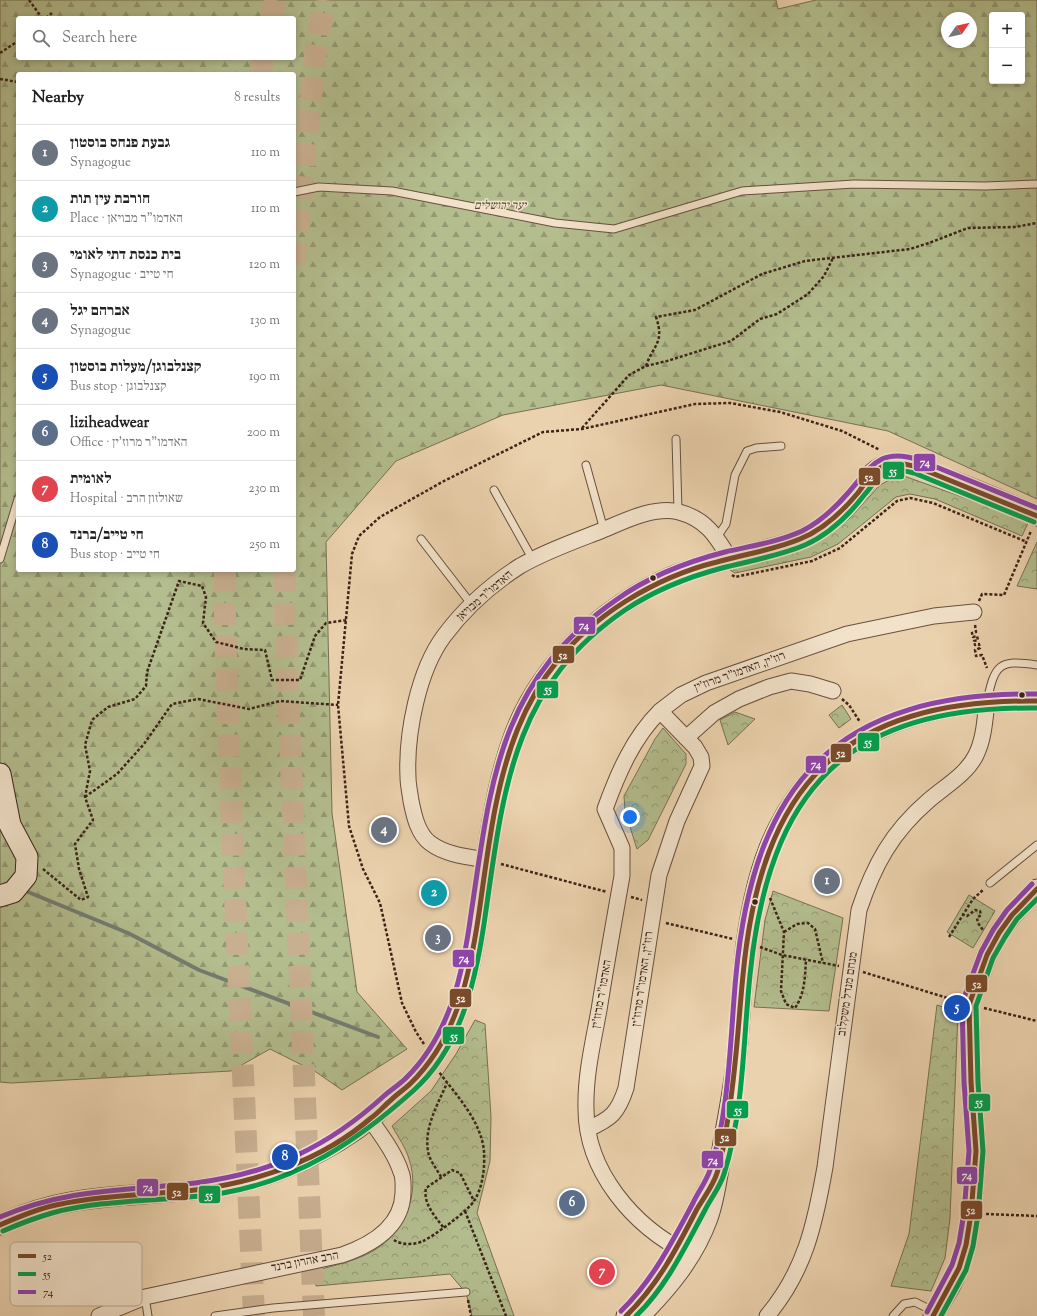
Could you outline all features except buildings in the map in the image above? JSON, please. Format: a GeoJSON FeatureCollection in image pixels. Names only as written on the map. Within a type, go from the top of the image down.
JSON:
{"type":"FeatureCollection","features":[{"type":"Feature","properties":{"kind":"main road"},"geometry":{"type":"LineString","coordinates":[[0,774],[10,824],[27,856],[26,876],[13,892],[0,896]]}},
{"type":"Feature","properties":{"kind":"street"},"geometry":{"type":"LineString","coordinates":[[0,1225],[20,1214],[60,1203],[109,1195],[222,1186],[275,1173],[326,1148],[370,1119],[413,1082],[433,1056],[450,1028],[465,983],[473,952],[498,797],[513,738],[524,712],[566,650],[615,609],[672,577],[722,561],[796,542],[817,532],[829,524],[874,472],[884,465],[905,463],[959,483],[1034,523]]}},
{"type":"Feature","properties":{"kind":"street","name":"האדמו\"ר מבויאן"},"geometry":{"type":"LineString","coordinates":[[487,860],[454,854],[429,843],[414,818],[408,777],[412,720],[421,686],[432,658],[443,638],[456,620],[520,566],[645,514],[668,510],[678,511],[695,518],[711,530],[717,537],[722,561]]}},
{"type":"Feature","properties":{"kind":"street","name":"רוז'ין, האדמו\"ר מרוז'ין"},"geometry":{"type":"LineString","coordinates":[[588,1129],[607,1120],[615,1113],[621,1103],[626,1088],[659,875],[677,821],[702,766],[701,757],[686,738],[660,711],[681,695],[706,683],[847,634],[934,616],[974,612]]}},
{"type":"Feature","properties":{"kind":"street"},"geometry":{"type":"LineString","coordinates":[[686,738],[714,713],[739,699],[769,688],[791,681],[810,684],[833,691]]}},
{"type":"Feature","properties":{"kind":"street"},"geometry":{"type":"LineString","coordinates":[[640,1316],[665,1289],[684,1251],[718,1172],[735,1071],[746,942],[758,886],[769,847],[778,828],[806,784],[828,763],[867,736],[904,717],[937,708],[987,702],[1037,701]]}},
{"type":"Feature","properties":{"kind":"street","name":"מנחם מנדל משקלוב"},"geometry":{"type":"LineString","coordinates":[[767,1316],[786,1289],[799,1265],[811,1235],[818,1209],[825,1167],[859,910],[877,864],[888,844],[927,801],[968,767],[976,755],[981,742],[987,702]]}},
{"type":"Feature","properties":{"kind":"street","name":"האדמו\"ר מרוז'ין"},"geometry":{"type":"LineString","coordinates":[[660,711],[644,727],[634,743],[605,808],[622,848],[622,876],[588,1083],[586,1110],[590,1143],[599,1167],[612,1188],[628,1208],[646,1226],[684,1251]]}},
{"type":"Feature","properties":{"kind":"street"},"geometry":{"type":"LineString","coordinates":[[934,1314],[959,1268],[966,1245],[972,1214],[976,1151],[971,1082],[969,1005],[987,955],[997,936],[1012,915],[1037,889]]}},
{"type":"Feature","properties":{"kind":"street","name":"הרב אהרון ברנד"},"geometry":{"type":"LineString","coordinates":[[142,1298],[342,1255],[359,1249],[384,1232],[400,1214],[403,1201],[402,1173],[370,1119]]}},
{"type":"Feature","properties":{"kind":"street"},"geometry":{"type":"LineString","coordinates":[[626,1316],[651,1290],[684,1251]]}},
{"type":"Feature","properties":{"kind":"street","name":"הרב אהרון ברנד"},"geometry":{"type":"LineString","coordinates":[[99,1316],[123,1306]]}},
{"type":"Feature","properties":{"kind":"lane"},"geometry":{"type":"LineString","coordinates":[[296,192],[319,187],[392,191],[555,222],[614,229],[742,191],[854,184],[985,186],[1037,184]]}},
{"type":"Feature","properties":{"kind":"lane"},"geometry":{"type":"LineString","coordinates":[[676,439],[678,511]]}},
{"type":"Feature","properties":{"kind":"lane"},"geometry":{"type":"LineString","coordinates":[[717,537],[726,524],[735,475],[748,451],[756,448],[781,446]]}},
{"type":"Feature","properties":{"kind":"lane"},"geometry":{"type":"LineString","coordinates":[[586,465],[604,530]]}},
{"type":"Feature","properties":{"kind":"lane"},"geometry":{"type":"LineString","coordinates":[[494,490],[533,560]]}},
{"type":"Feature","properties":{"kind":"lane"},"geometry":{"type":"LineString","coordinates":[[0,559],[16,506]]}},
{"type":"Feature","properties":{"kind":"lane"},"geometry":{"type":"LineString","coordinates":[[421,540],[472,605]]}},
{"type":"Feature","properties":{"kind":"lane"},"geometry":{"type":"LineString","coordinates":[[987,702],[994,675],[1001,666],[1014,663],[1037,665]]}},
{"type":"Feature","properties":{"kind":"lane"},"geometry":{"type":"LineString","coordinates":[[990,883],[1037,845]]}},
{"type":"Feature","properties":{"kind":"lane"},"geometry":{"type":"LineString","coordinates":[[215,1316],[273,1308],[466,1292]]}},
{"type":"Feature","properties":{"kind":"lane"},"geometry":{"type":"LineString","coordinates":[[145,1297],[148,1316]]}},
{"type":"Feature","properties":{"kind":"lane"},"geometry":{"type":"LineString","coordinates":[[893,1316],[904,1304],[915,1302],[934,1314]]}},
{"type":"Feature","properties":{"kind":"path"},"geometry":{"type":"LineString","coordinates":[[30,0],[41,16]]}},
{"type":"Feature","properties":{"kind":"path"},"geometry":{"type":"LineString","coordinates":[[48,16],[52,13]]}},
{"type":"Feature","properties":{"kind":"path"},"geometry":{"type":"LineString","coordinates":[[0,53],[16,42]]}},
{"type":"Feature","properties":{"kind":"path"},"geometry":{"type":"LineString","coordinates":[[0,79],[16,82]]}},
{"type":"Feature","properties":{"kind":"path"},"geometry":{"type":"LineString","coordinates":[[646,366],[649,356],[656,348],[659,338],[660,327],[656,317],[695,310],[762,274],[804,261],[910,249],[968,228],[1015,226],[1037,223]]}},
{"type":"Feature","properties":{"kind":"path"},"geometry":{"type":"LineString","coordinates":[[582,429],[629,375],[646,366],[731,341],[760,319],[777,314],[808,294],[824,276],[834,258]]}},
{"type":"Feature","properties":{"kind":"path"},"geometry":{"type":"LineString","coordinates":[[384,1232],[398,1243],[411,1244],[423,1241],[465,1211],[474,1201],[484,1169],[484,1150],[480,1132],[473,1118],[447,1083],[433,1056],[419,1037],[402,1003],[380,903],[363,869],[349,826],[338,705],[352,554],[359,536],[380,517],[444,481],[543,432],[582,429],[695,404],[730,403],[780,412],[842,431],[881,451]]}},
{"type":"Feature","properties":{"kind":"path"},"geometry":{"type":"LineString","coordinates":[[722,561],[735,577],[812,561],[840,548],[897,501],[910,498],[934,503],[1027,542]]}},
{"type":"Feature","properties":{"kind":"path"},"geometry":{"type":"LineString","coordinates":[[982,655],[976,656],[975,650],[980,648],[979,644],[975,645],[974,641],[978,640],[977,636],[973,637],[972,633],[976,632],[974,612],[982,594],[1004,595],[1034,523]]}},
{"type":"Feature","properties":{"kind":"path"},"geometry":{"type":"LineString","coordinates":[[27,856],[63,883],[81,900],[88,897],[79,869],[75,844],[94,820],[85,798],[90,771],[84,745],[92,720],[108,707],[135,700],[146,686],[148,672],[179,581],[202,586],[206,597],[203,623],[216,642],[244,650],[265,650],[272,680],[300,680],[315,636],[326,622],[347,620]]}},
{"type":"Feature","properties":{"kind":"path"},"geometry":{"type":"LineString","coordinates":[[833,691],[849,705],[859,720]]}},
{"type":"Feature","properties":{"kind":"path"},"geometry":{"type":"LineString","coordinates":[[85,798],[117,774],[144,744],[172,704],[198,699],[249,709],[280,701],[338,705]]}},
{"type":"Feature","properties":{"kind":"path"},"geometry":{"type":"LineString","coordinates":[[487,860],[618,895],[654,902]]}},
{"type":"Feature","properties":{"kind":"path"},"geometry":{"type":"LineString","coordinates":[[950,937],[962,914],[973,898],[990,883]]}},
{"type":"Feature","properties":{"kind":"path"},"geometry":{"type":"LineString","coordinates":[[758,886],[770,898],[784,932],[781,990],[786,1004],[795,1008],[801,1000],[806,959]]}},
{"type":"Feature","properties":{"kind":"path"},"geometry":{"type":"LineString","coordinates":[[962,914],[967,916],[976,910],[980,911],[981,915],[977,918],[981,929],[997,936]]}},
{"type":"Feature","properties":{"kind":"path"},"geometry":{"type":"LineString","coordinates":[[784,932],[797,924],[808,923],[815,929],[823,963]]}},
{"type":"Feature","properties":{"kind":"path"},"geometry":{"type":"LineString","coordinates":[[856,970],[969,1005],[1037,1021]]}},
{"type":"Feature","properties":{"kind":"path"},"geometry":{"type":"LineString","coordinates":[[441,1177],[428,1153],[427,1138],[431,1120],[447,1083]]}},
{"type":"Feature","properties":{"kind":"path"},"geometry":{"type":"LineString","coordinates":[[443,1228],[428,1206],[424,1196],[426,1188],[452,1170],[460,1173],[474,1201]]}},
{"type":"Feature","properties":{"kind":"path"},"geometry":{"type":"LineString","coordinates":[[465,1211],[506,1316]]}},
{"type":"Feature","properties":{"kind":"path"},"geometry":{"type":"LineString","coordinates":[[972,1214],[1037,1216]]}},
{"type":"Feature","properties":{"kind":"path"},"geometry":{"type":"LineString","coordinates":[[466,1292],[471,1316]]}},
{"type":"Feature","properties":{"kind":"green space","name":"יער ירושלים"},"geometry":{"type":"Polygon","coordinates":[[[0,0],[776,0],[778,9],[816,0],[1037,0],[1037,499],[888,431],[661,385],[503,415],[396,461],[326,542],[332,813],[357,992],[407,1049],[342,1090],[316,1072],[270,1049],[231,1071],[11,1083],[0,1082],[0,0]]]}},
{"type":"Feature","properties":{"kind":"green space"},"geometry":{"type":"Polygon","coordinates":[[[904,476],[1029,521],[1022,536],[935,499],[910,494],[896,497],[838,544],[811,557],[735,573],[722,565],[798,550],[825,537],[850,518],[880,485],[891,479],[904,476]]]}},
{"type":"Feature","properties":{"kind":"green space"},"geometry":{"type":"Polygon","coordinates":[[[1037,542],[1037,589],[1017,586],[1037,542]]]}},
{"type":"Feature","properties":{"kind":"green space"},"geometry":{"type":"Polygon","coordinates":[[[842,705],[851,719],[839,728],[829,715],[842,705]]]}},
{"type":"Feature","properties":{"kind":"green space"},"geometry":{"type":"Polygon","coordinates":[[[735,712],[755,719],[728,745],[720,720],[735,712]]]}},
{"type":"Feature","properties":{"kind":"green space"},"geometry":{"type":"Polygon","coordinates":[[[663,728],[686,754],[686,764],[648,840],[637,849],[625,811],[624,796],[655,739],[663,728]]]}},
{"type":"Feature","properties":{"kind":"green space"},"geometry":{"type":"Polygon","coordinates":[[[773,891],[843,918],[829,1011],[754,1007],[765,920],[773,891]]]}},
{"type":"Feature","properties":{"kind":"green space"},"geometry":{"type":"Polygon","coordinates":[[[969,895],[995,911],[973,948],[947,932],[969,895]]]}},
{"type":"Feature","properties":{"kind":"green space"},"geometry":{"type":"Polygon","coordinates":[[[937,1005],[958,1012],[950,1218],[945,1258],[931,1291],[891,1286],[909,1234],[937,1005]]]}},
{"type":"Feature","properties":{"kind":"green space"},"geometry":{"type":"Polygon","coordinates":[[[475,1020],[485,1024],[491,1117],[490,1161],[477,1213],[514,1316],[472,1316],[466,1293],[450,1274],[316,1286],[315,1271],[352,1260],[373,1251],[393,1234],[401,1223],[411,1199],[413,1186],[412,1172],[406,1151],[392,1126],[431,1091],[456,1054],[475,1020]]]}},
{"type":"Feature","properties":{"kind":"waterway"},"geometry":{"type":"LineString","coordinates":[[28,892],[128,933],[199,970],[378,1037]]}},
{"type":"Feature","properties":{"kind":"tunnel"},"geometry":{"type":"LineString","coordinates":[[271,16],[275,0]]}},
{"type":"Feature","properties":{"kind":"tunnel"},"geometry":{"type":"LineString","coordinates":[[296,244],[316,47],[325,0]]}},
{"type":"Feature","properties":{"kind":"tunnel"},"geometry":{"type":"LineString","coordinates":[[261,72],[263,60]]}},
{"type":"Feature","properties":{"kind":"tunnel"},"geometry":{"type":"LineString","coordinates":[[225,572],[225,625],[232,831],[254,1316]]}},
{"type":"Feature","properties":{"kind":"tunnel"},"geometry":{"type":"LineString","coordinates":[[285,572],[285,619],[314,1316]]}},
{"type":"Feature","properties":{"kind":"transit line","name":"74"},"geometry":{"type":"LineString","coordinates":[[0,1217],[49,1201],[73,1196],[97,1192],[195,1183],[250,1172],[274,1164],[298,1155],[342,1129],[406,1078],[434,1043],[444,1023],[459,980],[468,936],[485,821],[494,779],[506,739],[523,701],[546,666],[576,632],[629,591],[655,577],[696,560],[774,541],[802,531],[827,514],[877,462],[894,456],[919,460],[1037,508]]}},
{"type":"Feature","properties":{"kind":"transit line","name":"52"},"geometry":{"type":"LineString","coordinates":[[0,1225],[21,1216],[56,1205],[108,1197],[195,1190],[265,1175],[288,1167],[332,1146],[374,1116],[411,1083],[427,1065],[440,1046],[459,1004],[466,982],[475,936],[493,821],[502,779],[514,738],[532,700],[555,664],[586,631],[626,601],[648,588],[681,573],[705,565],[790,543],[816,531],[845,508],[875,471],[887,465],[907,464],[917,467],[1037,516]]}},
{"type":"Feature","properties":{"kind":"transit line","name":"55"},"geometry":{"type":"LineString","coordinates":[[3,1231],[39,1217],[73,1208],[116,1202],[202,1196],[251,1187],[277,1179],[326,1156],[348,1142],[413,1091],[443,1056],[454,1036],[470,992],[476,970],[506,789],[518,749],[534,710],[557,674],[586,641],[625,610],[648,596],[684,580],[722,568],[785,552],[814,541],[831,530],[852,509],[880,476],[890,471],[914,473],[1034,522]]}},
{"type":"Feature","properties":{"kind":"transit line","name":"74"},"geometry":{"type":"LineString","coordinates":[[621,1311],[643,1287],[661,1260],[710,1170],[722,1123],[728,1074],[736,975],[746,907],[763,849],[787,800],[819,761],[859,731],[909,710],[968,698],[1037,694]]}},
{"type":"Feature","properties":{"kind":"transit line","name":"52"},"geometry":{"type":"LineString","coordinates":[[626,1316],[648,1292],[666,1266],[697,1209],[711,1187],[717,1173],[724,1142],[733,1087],[743,975],[753,909],[769,852],[793,804],[824,766],[863,737],[911,716],[969,704],[1037,701]]}},
{"type":"Feature","properties":{"kind":"transit line","name":"55"},"geometry":{"type":"LineString","coordinates":[[636,1316],[657,1292],[675,1266],[718,1188],[724,1174],[736,1125],[742,1075],[750,975],[760,910],[776,855],[799,808],[829,771],[867,743],[914,723],[971,711],[1037,708]]}},
{"type":"Feature","properties":{"kind":"transit line","name":"74"},"geometry":{"type":"LineString","coordinates":[[927,1312],[952,1265],[959,1243],[964,1213],[969,1151],[964,1082],[962,1003],[981,952],[993,930],[1007,910],[1032,884]]}},
{"type":"Feature","properties":{"kind":"transit line","name":"52"},"geometry":{"type":"LineString","coordinates":[[933,1316],[959,1268],[966,1245],[971,1214],[976,1151],[971,1082],[969,1005],[987,955],[999,933],[1012,915],[1037,889]]}},
{"type":"Feature","properties":{"kind":"transit line","name":"55"},"geometry":{"type":"LineString","coordinates":[[941,1316],[966,1270],[973,1246],[978,1215],[983,1151],[978,1082],[976,1006],[993,958],[1017,919],[1037,899]]}},
{"type":"Feature","properties":{"kind":"place","name":"אברהם יגל"},"geometry":{"type":"Point","coordinates":[384,830]}},
{"type":"Feature","properties":{"kind":"place","name":"גבעת פנחס בוסטון"},"geometry":{"type":"Point","coordinates":[827,881]}},
{"type":"Feature","properties":{"kind":"place","name":"חורבת עין תות"},"geometry":{"type":"Point","coordinates":[434,893]}},
{"type":"Feature","properties":{"kind":"place","name":"בית כנסת דתי לאומי"},"geometry":{"type":"Point","coordinates":[438,938]}},
{"type":"Feature","properties":{"kind":"place","name":"קצנלבוגן/מעלות בוסטון"},"geometry":{"type":"Point","coordinates":[957,1008]}},
{"type":"Feature","properties":{"kind":"place","name":"חי טייב/ברנד"},"geometry":{"type":"Point","coordinates":[285,1157]}},
{"type":"Feature","properties":{"kind":"place","name":"liziheadwear"},"geometry":{"type":"Point","coordinates":[572,1203]}},
{"type":"Feature","properties":{"kind":"place","name":"לאומית"},"geometry":{"type":"Point","coordinates":[602,1272]}}]}
